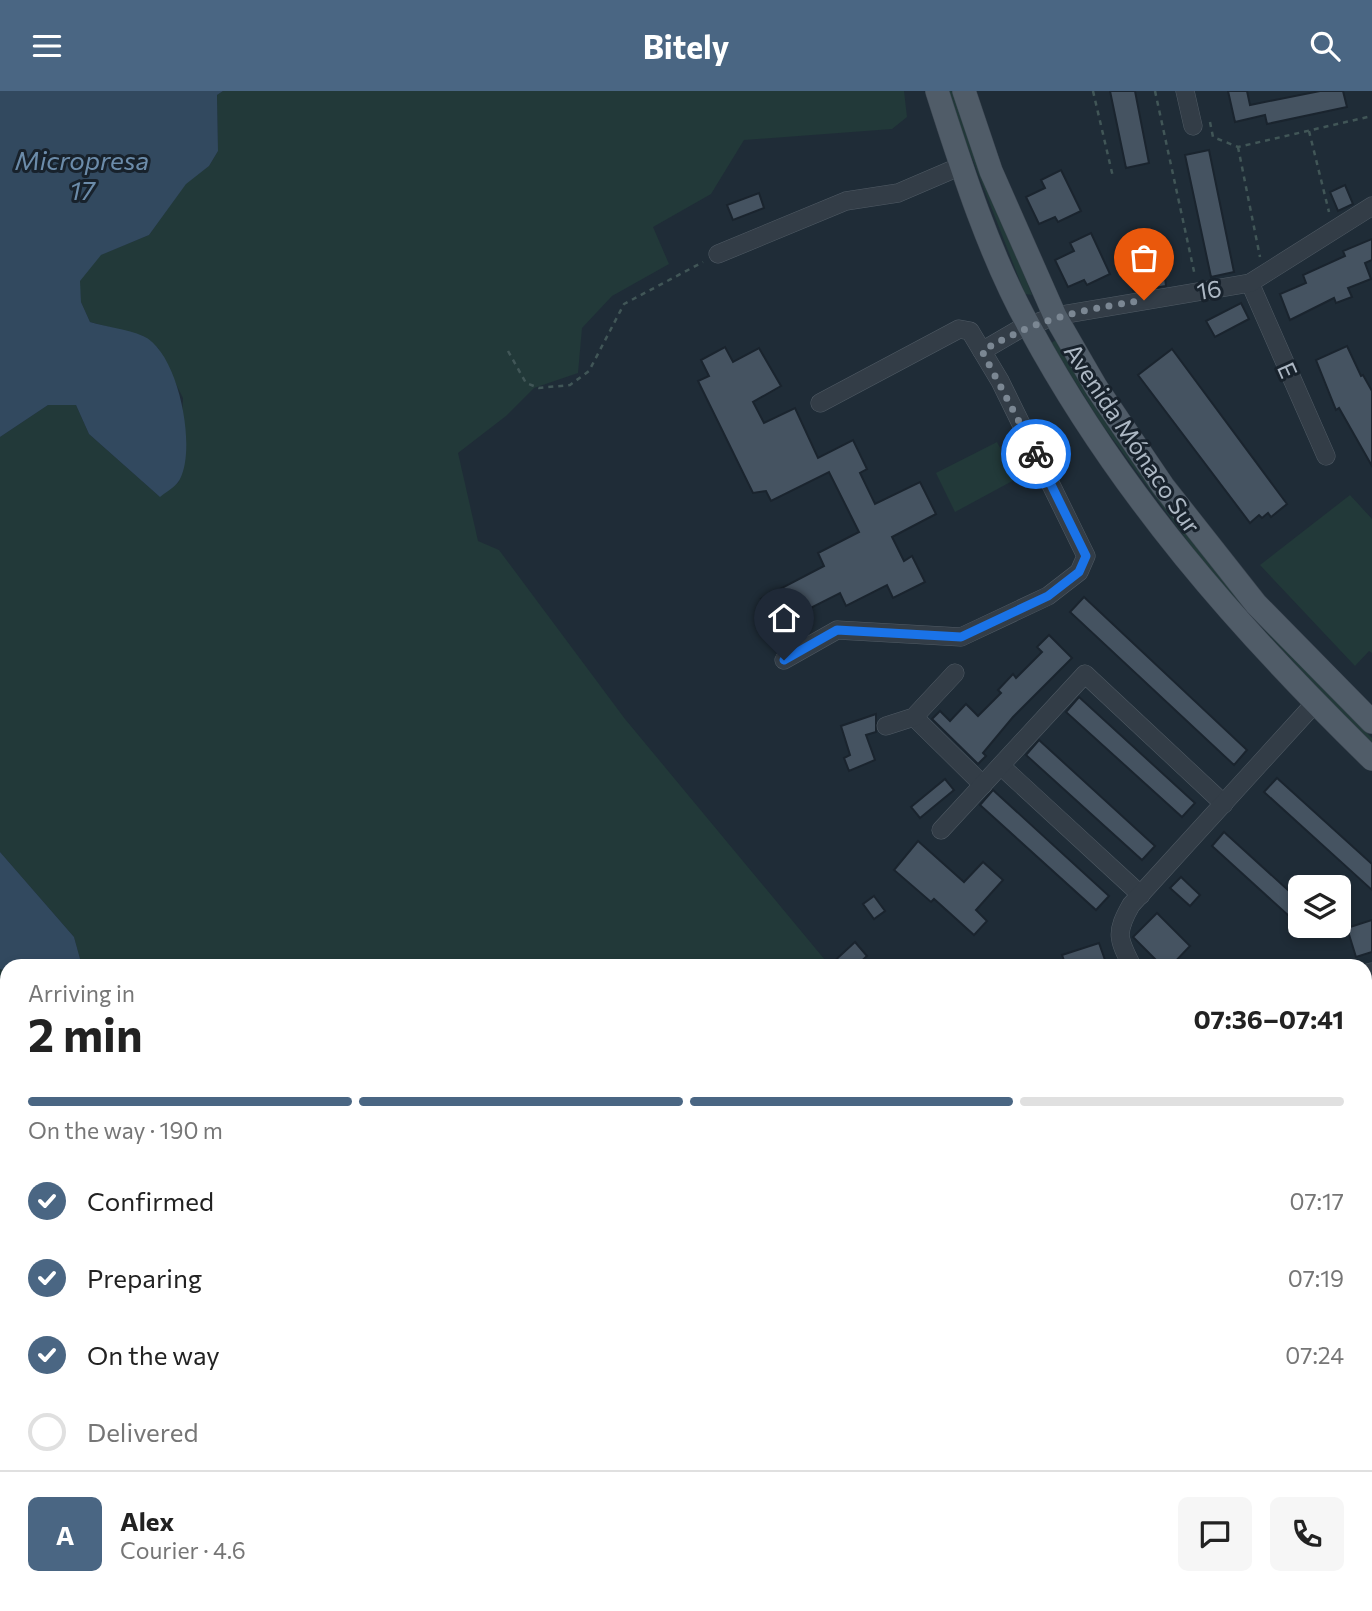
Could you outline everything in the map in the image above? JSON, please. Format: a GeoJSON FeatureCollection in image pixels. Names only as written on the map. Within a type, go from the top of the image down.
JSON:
{"type":"FeatureCollection","features":[{"type":"Feature","properties":{"kind":"main road","name":"Avenida Mónaco Sur"},"geometry":{"type":"LineString","coordinates":[[937,91],[961,166],[1028,326],[1066,390],[1176,550],[1242,627],[1372,759]]}},
{"type":"Feature","properties":{"kind":"main road","name":"Avenida Mónaco Sur"},"geometry":{"type":"LineString","coordinates":[[964,91],[991,171],[1055,316],[1096,387],[1188,518],[1256,604],[1372,722]]}},
{"type":"Feature","properties":{"kind":"street"},"geometry":{"type":"LineString","coordinates":[[1185,91],[1193,127]]}},
{"type":"Feature","properties":{"kind":"street"},"geometry":{"type":"LineString","coordinates":[[718,254],[846,201],[898,193],[961,166]]}},
{"type":"Feature","properties":{"kind":"street","name":"16"},"geometry":{"type":"LineString","coordinates":[[982,351],[1028,326],[1055,316],[1256,279],[1372,207]]}},
{"type":"Feature","properties":{"kind":"street","name":"E"},"geometry":{"type":"LineString","coordinates":[[1256,279],[1326,456]]}},
{"type":"Feature","properties":{"kind":"street"},"geometry":{"type":"LineString","coordinates":[[784,660],[837,630],[961,637],[1048,596],[1079,572],[1086,556],[970,331],[959,329],[820,403]]}},
{"type":"Feature","properties":{"kind":"street"},"geometry":{"type":"LineString","coordinates":[[886,726],[914,717],[955,673]]}},
{"type":"Feature","properties":{"kind":"street"},"geometry":{"type":"LineString","coordinates":[[941,830],[1085,674],[1224,804]]}},
{"type":"Feature","properties":{"kind":"street"},"geometry":{"type":"LineString","coordinates":[[1128,959],[1119,941],[1119,932],[1131,905],[1315,703]]}},
{"type":"Feature","properties":{"kind":"street"},"geometry":{"type":"LineString","coordinates":[[914,717],[983,785]]}},
{"type":"Feature","properties":{"kind":"street"},"geometry":{"type":"LineString","coordinates":[[1001,766],[1141,895]]}},
{"type":"Feature","properties":{"kind":"path"},"geometry":{"type":"LineString","coordinates":[[1093,91],[1113,177]]}},
{"type":"Feature","properties":{"kind":"path"},"geometry":{"type":"LineString","coordinates":[[1155,91],[1198,291]]}},
{"type":"Feature","properties":{"kind":"path"},"geometry":{"type":"LineString","coordinates":[[1208,114],[1213,137],[1238,146],[1372,116]]}},
{"type":"Feature","properties":{"kind":"path"},"geometry":{"type":"LineString","coordinates":[[1309,131],[1334,231]]}},
{"type":"Feature","properties":{"kind":"path"},"geometry":{"type":"LineString","coordinates":[[1238,146],[1256,279]]}},
{"type":"Feature","properties":{"kind":"path"},"geometry":{"type":"LineString","coordinates":[[508,351],[526,383],[539,388],[570,385],[589,371],[624,304],[718,254]]}},
{"type":"Feature","properties":{"kind":"green space"},"geometry":{"type":"Polygon","coordinates":[[[223,91],[904,91],[907,117],[892,129],[744,140],[711,194],[653,227],[669,264],[612,296],[582,328],[578,373],[534,388],[506,416],[458,453],[478,541],[499,550],[625,719],[824,959],[80,959],[74,937],[0,852],[0,437],[48,405],[76,405],[89,434],[159,496],[179,482],[183,398],[158,348],[143,336],[90,322],[81,302],[79,281],[100,255],[149,235],[186,183],[209,166],[218,151],[217,95],[223,91]]]}},
{"type":"Feature","properties":{"kind":"green space"},"geometry":{"type":"Polygon","coordinates":[[[946,91],[954,91],[1032,295],[1025,294],[946,91]]]}},
{"type":"Feature","properties":{"kind":"green space"},"geometry":{"type":"Polygon","coordinates":[[[1056,340],[1251,613],[1372,738],[1372,747],[1208,569],[1101,423],[1051,343],[1056,340]]]}},
{"type":"Feature","properties":{"kind":"green space"},"geometry":{"type":"Polygon","coordinates":[[[997,442],[1016,479],[955,512],[936,473],[997,442]]]}},
{"type":"Feature","properties":{"kind":"green space"},"geometry":{"type":"Polygon","coordinates":[[[1350,495],[1372,519],[1372,653],[1369,651],[1355,666],[1260,565],[1350,495]]]}},
{"type":"Feature","properties":{"kind":"water","name":"Micropresa 17"},"geometry":{"type":"Polygon","coordinates":[[[0,91],[223,91],[217,95],[218,151],[209,166],[186,184],[149,235],[101,255],[80,281],[81,302],[90,322],[143,336],[155,345],[175,379],[185,424],[185,464],[179,482],[160,497],[89,434],[76,405],[48,405],[0,437],[0,91]]]}},
{"type":"Feature","properties":{"kind":"water"},"geometry":{"type":"Polygon","coordinates":[[[0,852],[74,937],[80,959],[0,959],[0,852]]]}},
{"type":"Feature","properties":{"kind":"building"},"geometry":{"type":"Polygon","coordinates":[[[1110,91],[1135,91],[1149,163],[1126,168],[1110,91]]]}},
{"type":"Feature","properties":{"kind":"building"},"geometry":{"type":"Polygon","coordinates":[[[1228,91],[1247,91],[1250,105],[1320,91],[1343,91],[1347,107],[1267,124],[1265,115],[1235,122],[1228,91]]]}},
{"type":"Feature","properties":{"kind":"building"},"geometry":{"type":"Polygon","coordinates":[[[1209,150],[1234,272],[1211,277],[1185,155],[1209,150]]]}},
{"type":"Feature","properties":{"kind":"building"},"geometry":{"type":"Polygon","coordinates":[[[1061,170],[1081,211],[1058,222],[1055,217],[1039,224],[1026,197],[1045,188],[1041,180],[1061,170]]]}},
{"type":"Feature","properties":{"kind":"building"},"geometry":{"type":"Polygon","coordinates":[[[1345,185],[1353,204],[1338,211],[1330,192],[1345,185]]]}},
{"type":"Feature","properties":{"kind":"building"},"geometry":{"type":"Polygon","coordinates":[[[759,193],[764,208],[733,220],[727,205],[759,193]]]}},
{"type":"Feature","properties":{"kind":"building"},"geometry":{"type":"Polygon","coordinates":[[[1091,233],[1110,274],[1087,285],[1084,280],[1068,287],[1055,260],[1074,251],[1070,243],[1091,233]]]}},
{"type":"Feature","properties":{"kind":"building"},"geometry":{"type":"Polygon","coordinates":[[[1372,239],[1372,260],[1365,263],[1371,279],[1348,288],[1352,297],[1336,303],[1334,298],[1290,320],[1280,294],[1306,283],[1303,275],[1345,256],[1343,251],[1372,239]]]}},
{"type":"Feature","properties":{"kind":"building"},"geometry":{"type":"Polygon","coordinates":[[[1166,240],[1170,261],[1163,262],[1166,286],[1133,291],[1129,265],[1124,267],[1121,247],[1166,240]]]}},
{"type":"Feature","properties":{"kind":"building"},"geometry":{"type":"Polygon","coordinates":[[[1241,303],[1249,319],[1215,337],[1206,321],[1241,303]]]}},
{"type":"Feature","properties":{"kind":"building"},"geometry":{"type":"Polygon","coordinates":[[[1347,346],[1361,376],[1363,375],[1372,391],[1372,466],[1339,408],[1336,410],[1316,360],[1347,346]]]}},
{"type":"Feature","properties":{"kind":"building"},"geometry":{"type":"Polygon","coordinates":[[[725,347],[733,362],[759,348],[781,386],[753,402],[764,423],[795,408],[818,458],[853,440],[867,469],[860,473],[875,504],[920,482],[936,514],[892,537],[904,561],[912,556],[925,582],[893,598],[887,585],[846,606],[840,593],[775,626],[761,599],[824,566],[818,553],[859,532],[829,472],[771,501],[766,491],[753,493],[698,381],[709,376],[701,360],[725,347]]]}},
{"type":"Feature","properties":{"kind":"building"},"geometry":{"type":"Polygon","coordinates":[[[1172,349],[1287,504],[1271,517],[1268,513],[1262,518],[1259,515],[1250,523],[1138,375],[1172,349]]]}},
{"type":"Feature","properties":{"kind":"building"},"geometry":{"type":"Polygon","coordinates":[[[1084,597],[1247,750],[1234,765],[1070,612],[1084,597]]]}},
{"type":"Feature","properties":{"kind":"building"},"geometry":{"type":"Polygon","coordinates":[[[1049,635],[1072,658],[1013,717],[983,753],[986,756],[978,764],[932,719],[940,711],[950,721],[966,704],[978,716],[1001,693],[998,690],[1013,674],[1016,678],[1042,652],[1037,647],[1049,635]]]}},
{"type":"Feature","properties":{"kind":"building"},"geometry":{"type":"Polygon","coordinates":[[[1079,697],[1195,803],[1182,817],[1066,712],[1079,697]]]}},
{"type":"Feature","properties":{"kind":"building"},"geometry":{"type":"Polygon","coordinates":[[[876,714],[876,732],[866,735],[875,760],[849,771],[844,758],[850,755],[841,726],[876,714]]]}},
{"type":"Feature","properties":{"kind":"building"},"geometry":{"type":"Polygon","coordinates":[[[1039,740],[1155,846],[1142,860],[1026,755],[1039,740]]]}},
{"type":"Feature","properties":{"kind":"building"},"geometry":{"type":"Polygon","coordinates":[[[1277,778],[1372,864],[1372,890],[1264,792],[1277,778]]]}},
{"type":"Feature","properties":{"kind":"building"},"geometry":{"type":"Polygon","coordinates":[[[945,779],[954,790],[920,818],[911,807],[945,779]]]}},
{"type":"Feature","properties":{"kind":"building"},"geometry":{"type":"Polygon","coordinates":[[[993,790],[1109,896],[1096,910],[980,805],[993,790]]]}},
{"type":"Feature","properties":{"kind":"building"},"geometry":{"type":"Polygon","coordinates":[[[1224,832],[1288,890],[1288,915],[1212,846],[1224,832]]]}},
{"type":"Feature","properties":{"kind":"building"},"geometry":{"type":"Polygon","coordinates":[[[918,841],[964,882],[983,862],[1003,880],[976,910],[987,921],[974,935],[934,899],[931,902],[894,870],[918,841]]]}},
{"type":"Feature","properties":{"kind":"building"},"geometry":{"type":"Polygon","coordinates":[[[1181,877],[1200,895],[1190,906],[1170,888],[1181,877]]]}},
{"type":"Feature","properties":{"kind":"building"},"geometry":{"type":"Polygon","coordinates":[[[874,896],[885,911],[874,919],[863,904],[874,896]]]}},
{"type":"Feature","properties":{"kind":"building"},"geometry":{"type":"Polygon","coordinates":[[[1157,913],[1190,946],[1178,959],[1155,959],[1133,937],[1157,913]]]}},
{"type":"Feature","properties":{"kind":"building"},"geometry":{"type":"Polygon","coordinates":[[[1372,920],[1372,952],[1356,957],[1350,938],[1351,927],[1372,920]]]}},
{"type":"Feature","properties":{"kind":"building"},"geometry":{"type":"Polygon","coordinates":[[[855,942],[867,956],[864,959],[837,959],[855,942]]]}},
{"type":"Feature","properties":{"kind":"building"},"geometry":{"type":"Polygon","coordinates":[[[1099,943],[1105,959],[1063,959],[1062,955],[1099,943]]]}},
{"type":"Feature","properties":{"kind":"way so far"},"geometry":{"type":"LineString","coordinates":[[1036,454],[982,351],[1018,330],[1055,316],[1144,300]]}},
{"type":"Feature","properties":{"kind":"route"},"geometry":{"type":"LineString","coordinates":[[784,660],[837,630],[961,637],[1048,596],[1079,572],[1086,556],[1036,454]]}}]}
